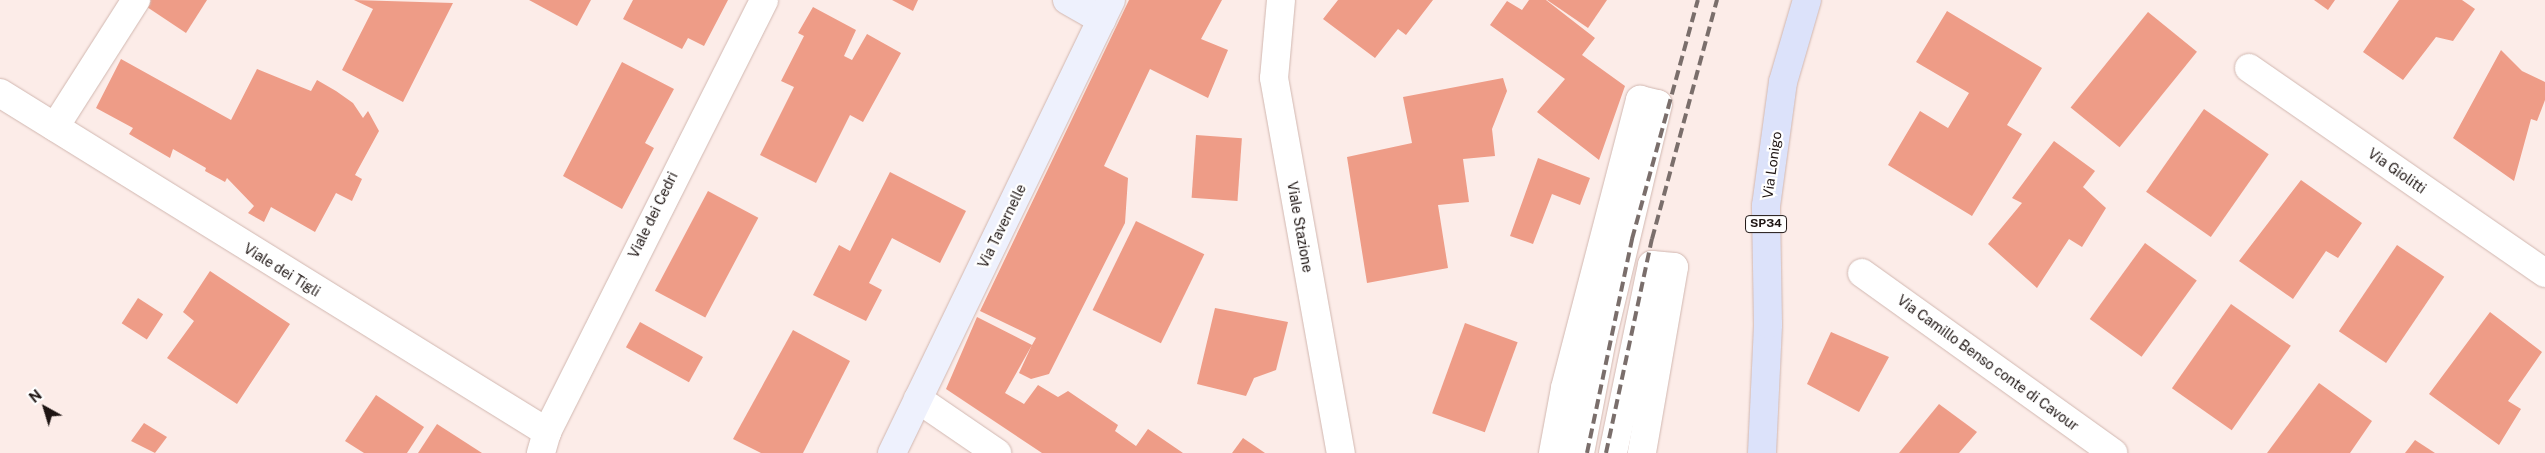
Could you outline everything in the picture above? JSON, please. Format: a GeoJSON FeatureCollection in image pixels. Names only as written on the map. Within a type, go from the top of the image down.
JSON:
{"type":"FeatureCollection","features":[{"type":"Feature","properties":{"kind":"main road"},"geometry":{"type":"LineString","coordinates":[[1067,0],[1107,10]]}},
{"type":"Feature","properties":{"kind":"main road","name":"Via Lonigo"},"geometry":{"type":"LineString","coordinates":[[1762,453],[1768,324],[1766,206],[1783,82],[1807,0]]}},
{"type":"Feature","properties":{"kind":"main road","name":"Via Tavernelle"},"geometry":{"type":"LineString","coordinates":[[892,453],[1107,10]]}},
{"type":"Feature","properties":{"kind":"main road"},"geometry":{"type":"LineString","coordinates":[[879,453],[914,408]]}},
{"type":"Feature","properties":{"kind":"street"},"geometry":{"type":"LineString","coordinates":[[55,127],[136,0]]}},
{"type":"Feature","properties":{"kind":"street","name":"Viale dei Cedri"},"geometry":{"type":"LineString","coordinates":[[544,442],[764,0]]}},
{"type":"Feature","properties":{"kind":"street","name":"Viale Stazione"},"geometry":{"type":"LineString","coordinates":[[1281,0],[1274,78],[1341,453]]}},
{"type":"Feature","properties":{"kind":"street","name":"Via Giolitti"},"geometry":{"type":"LineString","coordinates":[[2250,68],[2545,273]]}},
{"type":"Feature","properties":{"kind":"street","name":"Viale dei Tigli"},"geometry":{"type":"LineString","coordinates":[[0,93],[544,442]]}},
{"type":"Feature","properties":{"kind":"street"},"geometry":{"type":"LineString","coordinates":[[1553,453],[1568,378],[1640,100],[1658,104],[1602,339],[1580,453]]}},
{"type":"Feature","properties":{"kind":"street"},"geometry":{"type":"LineString","coordinates":[[1613,453],[1652,265],[1674,267],[1642,453]]}},
{"type":"Feature","properties":{"kind":"street","name":"Via Camillo Benso conte di Cavour"},"geometry":{"type":"LineString","coordinates":[[1862,273],[2113,453]]}},
{"type":"Feature","properties":{"kind":"street"},"geometry":{"type":"LineString","coordinates":[[914,408],[997,453]]}},
{"type":"Feature","properties":{"kind":"building"},"geometry":{"type":"Polygon","coordinates":[[[143,0],[207,0],[186,33],[141,3],[143,0]]]}},
{"type":"Feature","properties":{"kind":"building"},"geometry":{"type":"Polygon","coordinates":[[[354,0],[453,3],[403,102],[342,70],[373,9],[354,0]]]}},
{"type":"Feature","properties":{"kind":"building"},"geometry":{"type":"Polygon","coordinates":[[[529,0],[591,0],[577,26],[529,0]]]}},
{"type":"Feature","properties":{"kind":"building"},"geometry":{"type":"Polygon","coordinates":[[[633,0],[728,0],[704,46],[688,38],[682,49],[623,19],[633,0]]]}},
{"type":"Feature","properties":{"kind":"building"},"geometry":{"type":"Polygon","coordinates":[[[892,0],[918,0],[913,11],[892,0]]]}},
{"type":"Feature","properties":{"kind":"building"},"geometry":{"type":"Polygon","coordinates":[[[1129,0],[1222,0],[1201,39],[1228,50],[1208,98],[1150,69],[1104,166],[1128,178],[1125,223],[1049,374],[1031,379],[1019,373],[1036,338],[980,311],[1129,0]]]}},
{"type":"Feature","properties":{"kind":"building"},"geometry":{"type":"Polygon","coordinates":[[[1338,0],[1433,0],[1406,35],[1398,29],[1375,58],[1323,19],[1338,0]]]}},
{"type":"Feature","properties":{"kind":"building"},"geometry":{"type":"Polygon","coordinates":[[[1529,0],[1546,0],[1595,38],[1582,55],[1625,86],[1599,160],[1537,112],[1565,79],[1490,25],[1507,1],[1522,10],[1529,0]]]}},
{"type":"Feature","properties":{"kind":"building"},"geometry":{"type":"Polygon","coordinates":[[[1547,0],[1607,0],[1588,28],[1547,0]]]}},
{"type":"Feature","properties":{"kind":"building"},"geometry":{"type":"Polygon","coordinates":[[[2314,0],[2335,0],[2328,10],[2314,0]]]}},
{"type":"Feature","properties":{"kind":"building"},"geometry":{"type":"Polygon","coordinates":[[[2399,0],[2462,0],[2475,9],[2453,41],[2436,37],[2403,80],[2363,52],[2399,0]]]}},
{"type":"Feature","properties":{"kind":"building"},"geometry":{"type":"Polygon","coordinates":[[[813,7],[856,30],[844,56],[852,60],[867,34],[901,53],[863,122],[850,115],[816,183],[760,155],[794,87],[781,81],[804,36],[798,33],[813,7]]]}},
{"type":"Feature","properties":{"kind":"building"},"geometry":{"type":"Polygon","coordinates":[[[1947,11],[2042,68],[2007,125],[2022,134],[1972,216],[1888,165],[1920,111],[1948,128],[1969,93],[1916,62],[1947,11]]]}},
{"type":"Feature","properties":{"kind":"building"},"geometry":{"type":"Polygon","coordinates":[[[2148,12],[2197,52],[2120,147],[2071,108],[2148,12]]]}},
{"type":"Feature","properties":{"kind":"building"},"geometry":{"type":"Polygon","coordinates":[[[2501,50],[2522,71],[2545,82],[2545,100],[2537,121],[2531,119],[2514,181],[2453,138],[2501,50]]]}},
{"type":"Feature","properties":{"kind":"building"},"geometry":{"type":"Polygon","coordinates":[[[121,59],[231,120],[257,69],[311,91],[317,80],[336,91],[353,103],[363,118],[368,111],[379,131],[355,175],[362,179],[352,201],[336,193],[315,232],[271,207],[264,222],[248,213],[254,206],[227,178],[225,182],[205,171],[206,168],[173,149],[170,158],[129,134],[133,128],[96,108],[121,59]]]}},
{"type":"Feature","properties":{"kind":"building"},"geometry":{"type":"Polygon","coordinates":[[[622,62],[674,89],[645,143],[654,148],[622,209],[563,176],[622,62]]]}},
{"type":"Feature","properties":{"kind":"building"},"geometry":{"type":"Polygon","coordinates":[[[1503,78],[1507,91],[1492,129],[1495,156],[1463,159],[1469,202],[1438,205],[1448,268],[1367,283],[1347,157],[1412,143],[1403,97],[1503,78]]]}},
{"type":"Feature","properties":{"kind":"building"},"geometry":{"type":"Polygon","coordinates":[[[2204,109],[2269,154],[2211,237],[2146,192],[2204,109]]]}},
{"type":"Feature","properties":{"kind":"building"},"geometry":{"type":"Polygon","coordinates":[[[1196,135],[1242,138],[1237,201],[1192,198],[1196,135]]]}},
{"type":"Feature","properties":{"kind":"building"},"geometry":{"type":"Polygon","coordinates":[[[2054,141],[2095,171],[2083,187],[2106,208],[2082,247],[2069,239],[2037,288],[1988,244],[2022,203],[2012,198],[2054,141]]]}},
{"type":"Feature","properties":{"kind":"building"},"geometry":{"type":"Polygon","coordinates":[[[1538,158],[1590,178],[1580,205],[1552,194],[1533,244],[1510,236],[1538,158]]]}},
{"type":"Feature","properties":{"kind":"building"},"geometry":{"type":"Polygon","coordinates":[[[890,172],[966,211],[940,263],[892,238],[869,283],[882,290],[866,321],[813,295],[839,245],[850,251],[890,172]]]}},
{"type":"Feature","properties":{"kind":"building"},"geometry":{"type":"Polygon","coordinates":[[[2301,180],[2362,223],[2338,258],[2326,251],[2293,299],[2239,261],[2301,180]]]}},
{"type":"Feature","properties":{"kind":"building"},"geometry":{"type":"Polygon","coordinates":[[[708,191],[758,218],[705,318],[655,291],[708,191]]]}},
{"type":"Feature","properties":{"kind":"building"},"geometry":{"type":"Polygon","coordinates":[[[1136,221],[1204,254],[1161,343],[1093,310],[1136,221]]]}},
{"type":"Feature","properties":{"kind":"building"},"geometry":{"type":"Polygon","coordinates":[[[2145,243],[2197,281],[2142,357],[2090,319],[2145,243]]]}},
{"type":"Feature","properties":{"kind":"building"},"geometry":{"type":"Polygon","coordinates":[[[2397,245],[2444,277],[2386,363],[2339,331],[2397,245]]]}},
{"type":"Feature","properties":{"kind":"building"},"geometry":{"type":"Polygon","coordinates":[[[210,271],[290,324],[237,404],[167,358],[194,321],[183,312],[210,271]]]}},
{"type":"Feature","properties":{"kind":"building"},"geometry":{"type":"Polygon","coordinates":[[[138,298],[163,314],[147,339],[122,323],[138,298]]]}},
{"type":"Feature","properties":{"kind":"building"},"geometry":{"type":"Polygon","coordinates":[[[2231,304],[2291,346],[2232,430],[2172,388],[2231,304]]]}},
{"type":"Feature","properties":{"kind":"building"},"geometry":{"type":"Polygon","coordinates":[[[1215,308],[1288,322],[1276,370],[1254,378],[1246,396],[1197,384],[1215,308]]]}},
{"type":"Feature","properties":{"kind":"building"},"geometry":{"type":"Polygon","coordinates":[[[2490,312],[2542,352],[2508,401],[2521,409],[2499,445],[2429,394],[2490,312]]]}},
{"type":"Feature","properties":{"kind":"building"},"geometry":{"type":"Polygon","coordinates":[[[977,317],[1032,345],[1005,393],[1024,404],[1038,385],[1058,397],[1068,391],[1118,425],[1115,431],[1136,446],[1148,429],[1183,453],[1042,453],[946,389],[977,317]]]}},
{"type":"Feature","properties":{"kind":"building"},"geometry":{"type":"Polygon","coordinates":[[[640,322],[703,357],[689,382],[626,347],[640,322]]]}},
{"type":"Feature","properties":{"kind":"building"},"geometry":{"type":"Polygon","coordinates":[[[1465,323],[1518,342],[1485,432],[1432,413],[1465,323]]]}},
{"type":"Feature","properties":{"kind":"building"},"geometry":{"type":"Polygon","coordinates":[[[793,330],[850,361],[803,453],[761,453],[733,439],[793,330]]]}},
{"type":"Feature","properties":{"kind":"building"},"geometry":{"type":"Polygon","coordinates":[[[1831,332],[1889,357],[1859,412],[1807,384],[1831,332]]]}},
{"type":"Feature","properties":{"kind":"building"},"geometry":{"type":"Polygon","coordinates":[[[2319,383],[2372,421],[2350,453],[2267,453],[2319,383]]]}},
{"type":"Feature","properties":{"kind":"building"},"geometry":{"type":"Polygon","coordinates":[[[376,395],[424,427],[407,453],[364,453],[345,441],[376,395]]]}},
{"type":"Feature","properties":{"kind":"building"},"geometry":{"type":"Polygon","coordinates":[[[1939,404],[1977,432],[1959,453],[1899,453],[1939,404]]]}},
{"type":"Feature","properties":{"kind":"building"},"geometry":{"type":"Polygon","coordinates":[[[144,423],[167,437],[155,453],[131,441],[144,423]]]}},
{"type":"Feature","properties":{"kind":"building"},"geometry":{"type":"Polygon","coordinates":[[[437,424],[482,453],[418,453],[437,424]]]}},
{"type":"Feature","properties":{"kind":"building"},"geometry":{"type":"Polygon","coordinates":[[[1243,438],[1265,453],[1232,453],[1243,438]]]}},
{"type":"Feature","properties":{"kind":"building"},"geometry":{"type":"Polygon","coordinates":[[[2415,440],[2435,453],[2405,453],[2415,440]]]}},
{"type":"Feature","properties":{"kind":"railway"},"geometry":{"type":"LineString","coordinates":[[1587,453],[1632,239],[1698,0]]}},
{"type":"Feature","properties":{"kind":"railway"},"geometry":{"type":"LineString","coordinates":[[1606,453],[1652,239],[1717,0]]}}]}
